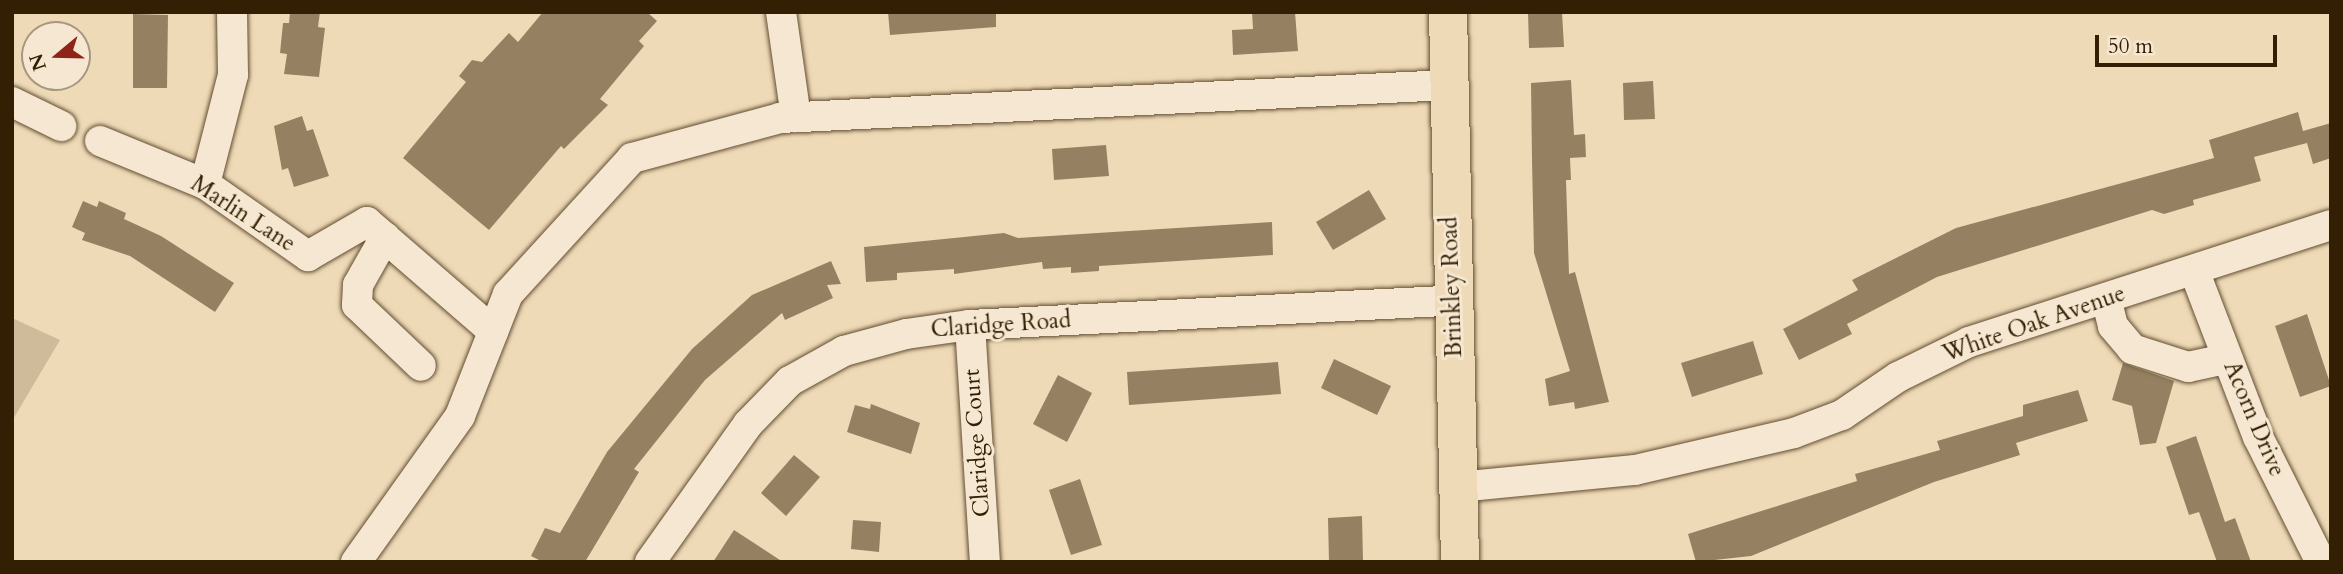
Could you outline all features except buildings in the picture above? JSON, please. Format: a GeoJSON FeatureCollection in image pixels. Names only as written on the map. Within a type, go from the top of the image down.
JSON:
{"type":"FeatureCollection","features":[{"type":"Feature","properties":{"kind":"main road","name":"Brinkley Road"},"geometry":{"type":"LineString","coordinates":[[1448,12],[1447,85],[1460,562]]}},
{"type":"Feature","properties":{"kind":"street"},"geometry":{"type":"LineString","coordinates":[[205,184],[233,75],[232,12]]}},
{"type":"Feature","properties":{"kind":"street"},"geometry":{"type":"LineString","coordinates":[[781,12],[796,117]]}},
{"type":"Feature","properties":{"kind":"street"},"geometry":{"type":"LineString","coordinates":[[356,562],[460,416],[508,294],[632,158],[796,117],[1447,85]]}},
{"type":"Feature","properties":{"kind":"street"},"geometry":{"type":"LineString","coordinates":[[12,102],[61,126]]}},
{"type":"Feature","properties":{"kind":"street","name":"Marlin Lane"},"geometry":{"type":"LineString","coordinates":[[100,141],[205,184],[308,256],[367,222],[385,237]]}},
{"type":"Feature","properties":{"kind":"street","name":"White Oak Avenue"},"geometry":{"type":"LineString","coordinates":[[1458,488],[1635,471],[1733,451],[1842,415],[1898,377],[1969,342],[2195,273],[2331,225]]}},
{"type":"Feature","properties":{"kind":"street"},"geometry":{"type":"LineString","coordinates":[[421,366],[356,305],[358,285],[385,237],[493,331]]}},
{"type":"Feature","properties":{"kind":"street","name":"Acorn Drive"},"geometry":{"type":"LineString","coordinates":[[2195,273],[2258,437],[2321,562]]}},
{"type":"Feature","properties":{"kind":"street"},"geometry":{"type":"LineString","coordinates":[[2106,298],[2113,326],[2132,349],[2188,367],[2227,359]]}},
{"type":"Feature","properties":{"kind":"street","name":"Claridge Road"},"geometry":{"type":"LineString","coordinates":[[650,562],[705,477],[790,381],[825,359],[864,345],[970,325],[1452,301]]}},
{"type":"Feature","properties":{"kind":"street","name":"Claridge Court"},"geometry":{"type":"LineString","coordinates":[[970,325],[985,562]]}},
{"type":"Feature","properties":{"kind":"shaded area"},"geometry":{"type":"Polygon","coordinates":[[[12,318],[60,340],[12,421],[12,318]]]}}]}
